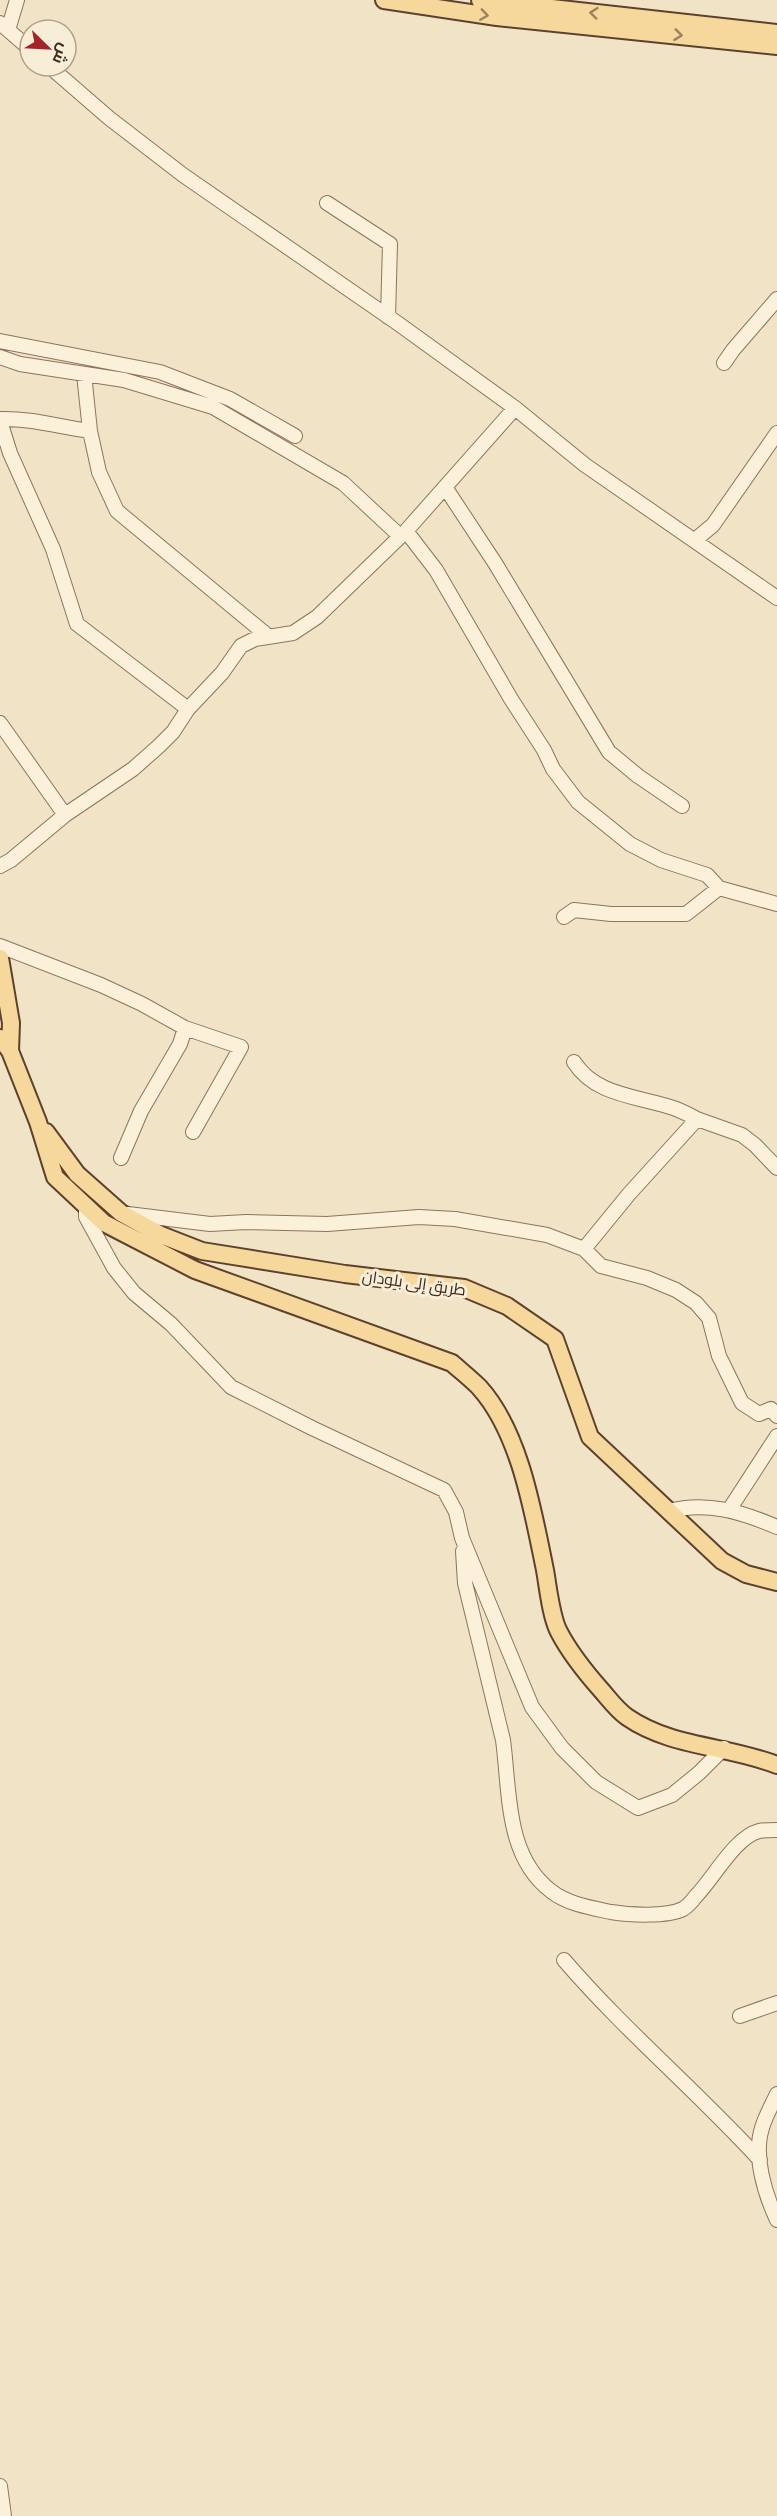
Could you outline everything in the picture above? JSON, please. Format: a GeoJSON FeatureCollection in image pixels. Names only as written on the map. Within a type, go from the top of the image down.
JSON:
{"type":"FeatureCollection","features":[{"type":"Feature","properties":{"kind":"main road"},"geometry":{"type":"LineString","coordinates":[[384,0],[496,16],[777,46]]}},
{"type":"Feature","properties":{"kind":"main road"},"geometry":{"type":"LineString","coordinates":[[480,0],[777,33]]}},
{"type":"Feature","properties":{"kind":"main road"},"geometry":{"type":"LineString","coordinates":[[0,958],[11,1023],[5,1045],[38,1122],[55,1177],[104,1223],[195,1270],[452,1364],[480,1388],[501,1420],[520,1467],[537,1532],[557,1630],[589,1676],[624,1715],[645,1728],[670,1739],[724,1748],[777,1765]]}},
{"type":"Feature","properties":{"kind":"main road","name":"طريق إلى بلودان"},"geometry":{"type":"LineString","coordinates":[[38,1122],[77,1174],[121,1213],[161,1235],[202,1251],[345,1274],[464,1288],[507,1306],[555,1339],[590,1437],[722,1561],[746,1574],[777,1582]]}},
{"type":"Feature","properties":{"kind":"street"},"geometry":{"type":"LineString","coordinates":[[17,0],[4,27],[18,39]]}},
{"type":"Feature","properties":{"kind":"street"},"geometry":{"type":"LineString","coordinates":[[63,78],[148,149],[515,408],[585,465],[777,598]]}},
{"type":"Feature","properties":{"kind":"street"},"geometry":{"type":"LineString","coordinates":[[327,203],[390,244],[388,317]]}},
{"type":"Feature","properties":{"kind":"street"},"geometry":{"type":"LineString","coordinates":[[724,363],[777,299]]}},
{"type":"Feature","properties":{"kind":"street"},"geometry":{"type":"LineString","coordinates":[[0,341],[160,372],[230,399],[295,436]]}},
{"type":"Feature","properties":{"kind":"street"},"geometry":{"type":"LineString","coordinates":[[0,357],[20,364],[124,380],[213,407],[343,483],[403,534],[436,570],[544,750],[553,769],[579,802],[630,844],[661,860],[707,875],[719,888],[777,904]]}},
{"type":"Feature","properties":{"kind":"street"},"geometry":{"type":"LineString","coordinates":[[84,374],[90,431],[99,472],[117,511],[268,636]]}},
{"type":"Feature","properties":{"kind":"street"},"geometry":{"type":"LineString","coordinates":[[0,866],[11,860],[65,815],[133,769],[159,746],[222,673],[241,646],[255,639],[293,633],[317,617],[403,534],[515,408]]}},
{"type":"Feature","properties":{"kind":"street"},"geometry":{"type":"LineString","coordinates":[[90,431],[56,427],[20,418],[0,420],[10,453],[52,549],[77,624],[188,710]]}},
{"type":"Feature","properties":{"kind":"street"},"geometry":{"type":"LineString","coordinates":[[695,540],[713,525],[777,433]]}},
{"type":"Feature","properties":{"kind":"street"},"geometry":{"type":"LineString","coordinates":[[445,487],[495,563],[609,752],[638,776],[682,806]]}},
{"type":"Feature","properties":{"kind":"street"},"geometry":{"type":"LineString","coordinates":[[0,723],[65,815]]}},
{"type":"Feature","properties":{"kind":"street"},"geometry":{"type":"LineString","coordinates":[[564,917],[574,910],[611,914],[686,914],[719,888]]}},
{"type":"Feature","properties":{"kind":"street"},"geometry":{"type":"LineString","coordinates":[[0,946],[101,985],[185,1028],[241,1047],[193,1132]]}},
{"type":"Feature","properties":{"kind":"street"},"geometry":{"type":"LineString","coordinates":[[121,1158],[141,1111],[180,1044],[185,1028]]}},
{"type":"Feature","properties":{"kind":"street"},"geometry":{"type":"LineString","coordinates":[[574,1062],[581,1074],[603,1089],[668,1106],[742,1135],[777,1168]]}},
{"type":"Feature","properties":{"kind":"street"},"geometry":{"type":"LineString","coordinates":[[584,1249],[629,1194],[698,1119]]}},
{"type":"Feature","properties":{"kind":"street"},"geometry":{"type":"LineString","coordinates":[[86,1206],[86,1216],[114,1268],[134,1293],[171,1324],[231,1386],[312,1428],[444,1490],[456,1512],[462,1538],[465,1583],[503,1740],[507,1766],[505,1777],[514,1832],[534,1874],[552,1892],[585,1906],[619,1913],[656,1914],[684,1909],[744,1839],[758,1831],[777,1830]]}},
{"type":"Feature","properties":{"kind":"street"},"geometry":{"type":"LineString","coordinates":[[121,1213],[210,1224],[246,1222],[327,1224],[419,1217],[455,1220],[547,1235],[584,1249],[601,1266],[647,1278],[676,1290],[696,1303],[709,1318],[719,1356],[742,1403],[759,1414],[771,1409],[777,1416]]}},
{"type":"Feature","properties":{"kind":"street"},"geometry":{"type":"LineString","coordinates":[[729,1510],[777,1436]]}},
{"type":"Feature","properties":{"kind":"street"},"geometry":{"type":"LineString","coordinates":[[669,1511],[686,1506],[729,1510],[777,1527]]}},
{"type":"Feature","properties":{"kind":"street"},"geometry":{"type":"LineString","coordinates":[[462,1538],[532,1707],[562,1748],[596,1782],[638,1808],[672,1796],[724,1748]]}},
{"type":"Feature","properties":{"kind":"street"},"geometry":{"type":"LineString","coordinates":[[564,1960],[600,2001],[694,2091],[760,2160]]}},
{"type":"Feature","properties":{"kind":"street"},"geometry":{"type":"LineString","coordinates":[[740,2016],[777,2002]]}},
{"type":"Feature","properties":{"kind":"street"},"geometry":{"type":"LineString","coordinates":[[777,2094],[761,2130],[760,2160],[765,2194],[777,2220]]}},
{"type":"Feature","properties":{"kind":"street"},"geometry":{"type":"LineString","coordinates":[[0,2486],[4,2516]]}}]}
